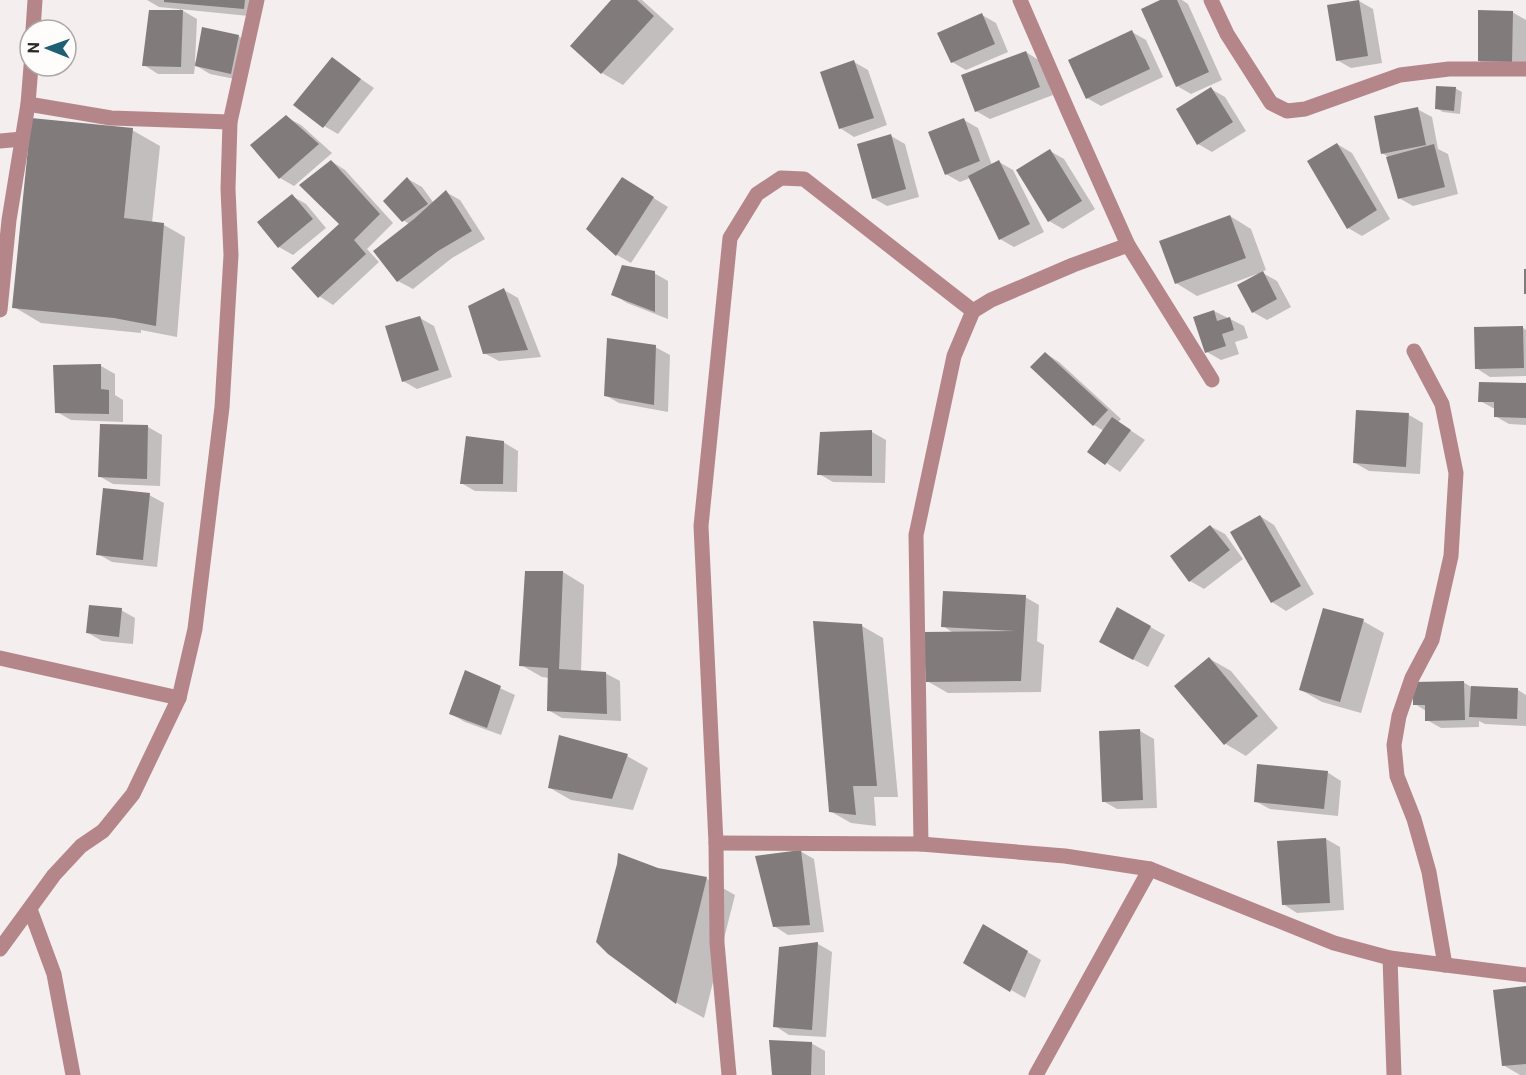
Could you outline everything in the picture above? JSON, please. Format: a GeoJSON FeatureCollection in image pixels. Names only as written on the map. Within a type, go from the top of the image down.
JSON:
{"type":"FeatureCollection","features":[{"type":"Feature","properties":{"kind":"street"},"geometry":{"type":"LineString","coordinates":[[34,18],[35,0]]}},
{"type":"Feature","properties":{"kind":"street"},"geometry":{"type":"LineString","coordinates":[[0,949],[54,875],[81,846],[103,831],[134,794],[179,698],[195,628],[222,407],[231,255],[228,189],[230,122],[256,0]]}},
{"type":"Feature","properties":{"kind":"street"},"geometry":{"type":"LineString","coordinates":[[1020,0],[1128,245],[1212,380]]}},
{"type":"Feature","properties":{"kind":"street"},"geometry":{"type":"LineString","coordinates":[[1211,0],[1227,34],[1270,104],[1287,111],[1305,109],[1400,75],[1449,69],[1526,69]]}},
{"type":"Feature","properties":{"kind":"street"},"geometry":{"type":"LineString","coordinates":[[0,310],[9,220],[30,78]]}},
{"type":"Feature","properties":{"kind":"street"},"geometry":{"type":"LineString","coordinates":[[28,104],[111,118],[230,122]]}},
{"type":"Feature","properties":{"kind":"street"},"geometry":{"type":"LineString","coordinates":[[0,141],[22,139]]}},
{"type":"Feature","properties":{"kind":"street"},"geometry":{"type":"LineString","coordinates":[[729,1075],[717,943],[716,843],[701,526],[730,238],[757,194],[782,178],[804,179],[973,311]]}},
{"type":"Feature","properties":{"kind":"street"},"geometry":{"type":"LineString","coordinates":[[921,844],[916,535],[954,356],[973,311],[992,300],[1062,270],[1128,245]]}},
{"type":"Feature","properties":{"kind":"street"},"geometry":{"type":"LineString","coordinates":[[1414,351],[1442,404],[1456,473],[1450,556],[1432,640],[1412,678],[1399,716],[1394,745],[1398,776],[1414,819],[1429,872],[1445,965]]}},
{"type":"Feature","properties":{"kind":"street"},"geometry":{"type":"LineString","coordinates":[[0,658],[179,698]]}},
{"type":"Feature","properties":{"kind":"street"},"geometry":{"type":"LineString","coordinates":[[716,843],[921,844],[1065,856],[1150,869],[1334,943],[1390,958],[1526,975]]}},
{"type":"Feature","properties":{"kind":"street"},"geometry":{"type":"LineString","coordinates":[[1036,1075],[1150,869]]}},
{"type":"Feature","properties":{"kind":"street"},"geometry":{"type":"LineString","coordinates":[[30,909],[54,974],[73,1075]]}},
{"type":"Feature","properties":{"kind":"street"},"geometry":{"type":"LineString","coordinates":[[1390,958],[1394,1075]]}},
{"type":"Feature","properties":{"kind":"building"},"geometry":{"type":"Polygon","coordinates":[[[164,0],[245,0],[244,9],[164,2],[164,0]]]}},
{"type":"Feature","properties":{"kind":"building"},"geometry":{"type":"Polygon","coordinates":[[[611,0],[637,0],[654,16],[601,74],[570,46],[611,0]]]}},
{"type":"Feature","properties":{"kind":"building"},"geometry":{"type":"Polygon","coordinates":[[[1160,0],[1177,0],[1209,72],[1176,87],[1141,9],[1160,0]]]}},
{"type":"Feature","properties":{"kind":"building"},"geometry":{"type":"Polygon","coordinates":[[[1359,0],[1368,56],[1336,61],[1327,5],[1359,0]]]}},
{"type":"Feature","properties":{"kind":"building"},"geometry":{"type":"Polygon","coordinates":[[[149,10],[183,10],[181,67],[142,66],[149,10]]]}},
{"type":"Feature","properties":{"kind":"building"},"geometry":{"type":"Polygon","coordinates":[[[1478,10],[1513,11],[1512,62],[1478,61],[1478,10]]]}},
{"type":"Feature","properties":{"kind":"building"},"geometry":{"type":"Polygon","coordinates":[[[982,13],[995,44],[951,63],[937,33],[982,13]]]}},
{"type":"Feature","properties":{"kind":"building"},"geometry":{"type":"Polygon","coordinates":[[[202,27],[239,35],[231,74],[195,66],[202,27]]]}},
{"type":"Feature","properties":{"kind":"building"},"geometry":{"type":"Polygon","coordinates":[[[1132,30],[1150,69],[1086,99],[1068,60],[1132,30]]]}},
{"type":"Feature","properties":{"kind":"building"},"geometry":{"type":"Polygon","coordinates":[[[1026,51],[1040,87],[975,112],[961,75],[1026,51]]]}},
{"type":"Feature","properties":{"kind":"building"},"geometry":{"type":"Polygon","coordinates":[[[332,57],[361,79],[323,128],[293,105],[332,57]]]}},
{"type":"Feature","properties":{"kind":"building"},"geometry":{"type":"Polygon","coordinates":[[[854,60],[874,118],[839,129],[820,72],[854,60]]]}},
{"type":"Feature","properties":{"kind":"building"},"geometry":{"type":"Polygon","coordinates":[[[1436,86],[1456,87],[1454,111],[1435,109],[1436,86]]]}},
{"type":"Feature","properties":{"kind":"building"},"geometry":{"type":"Polygon","coordinates":[[[1211,87],[1233,122],[1197,145],[1176,109],[1211,87]]]}},
{"type":"Feature","properties":{"kind":"building"},"geometry":{"type":"Polygon","coordinates":[[[1418,107],[1426,145],[1381,154],[1374,116],[1418,107]]]}},
{"type":"Feature","properties":{"kind":"building"},"geometry":{"type":"Polygon","coordinates":[[[286,115],[319,144],[279,179],[250,145],[286,115]]]}},
{"type":"Feature","properties":{"kind":"building"},"geometry":{"type":"Polygon","coordinates":[[[31,118],[133,128],[124,218],[164,223],[156,326],[114,318],[12,308],[31,118]]]}},
{"type":"Feature","properties":{"kind":"building"},"geometry":{"type":"Polygon","coordinates":[[[964,118],[980,161],[945,175],[928,132],[964,118]]]}},
{"type":"Feature","properties":{"kind":"building"},"geometry":{"type":"Polygon","coordinates":[[[891,134],[906,189],[872,199],[857,144],[891,134]]]}},
{"type":"Feature","properties":{"kind":"building"},"geometry":{"type":"Polygon","coordinates":[[[1337,143],[1377,210],[1347,229],[1307,161],[1337,143]]]}},
{"type":"Feature","properties":{"kind":"building"},"geometry":{"type":"Polygon","coordinates":[[[1434,144],[1445,187],[1398,199],[1386,157],[1434,144]]]}},
{"type":"Feature","properties":{"kind":"building"},"geometry":{"type":"Polygon","coordinates":[[[1050,149],[1082,201],[1048,222],[1016,170],[1050,149]]]}},
{"type":"Feature","properties":{"kind":"building"},"geometry":{"type":"Polygon","coordinates":[[[331,160],[380,214],[354,240],[366,254],[318,298],[291,268],[339,224],[299,185],[331,160]]]}},
{"type":"Feature","properties":{"kind":"building"},"geometry":{"type":"Polygon","coordinates":[[[999,160],[1030,224],[999,240],[968,176],[999,160]]]}},
{"type":"Feature","properties":{"kind":"building"},"geometry":{"type":"Polygon","coordinates":[[[407,177],[428,204],[402,222],[383,201],[407,177]]]}},
{"type":"Feature","properties":{"kind":"building"},"geometry":{"type":"Polygon","coordinates":[[[622,177],[654,197],[616,256],[586,229],[622,177]]]}},
{"type":"Feature","properties":{"kind":"building"},"geometry":{"type":"Polygon","coordinates":[[[446,190],[472,231],[438,251],[397,282],[373,251],[446,190]]]}},
{"type":"Feature","properties":{"kind":"building"},"geometry":{"type":"Polygon","coordinates":[[[292,194],[313,219],[278,248],[257,222],[292,194]]]}},
{"type":"Feature","properties":{"kind":"building"},"geometry":{"type":"Polygon","coordinates":[[[1230,215],[1246,258],[1175,284],[1159,241],[1230,215]]]}},
{"type":"Feature","properties":{"kind":"building"},"geometry":{"type":"Polygon","coordinates":[[[622,265],[655,271],[655,312],[611,295],[622,265]]]}},
{"type":"Feature","properties":{"kind":"building"},"geometry":{"type":"Polygon","coordinates":[[[1524,269],[1526,269],[1526,294],[1524,294],[1524,269]]]}},
{"type":"Feature","properties":{"kind":"building"},"geometry":{"type":"Polygon","coordinates":[[[1263,271],[1277,299],[1252,313],[1237,285],[1263,271]]]}},
{"type":"Feature","properties":{"kind":"building"},"geometry":{"type":"Polygon","coordinates":[[[504,288],[528,350],[483,354],[468,306],[504,288]]]}},
{"type":"Feature","properties":{"kind":"building"},"geometry":{"type":"Polygon","coordinates":[[[1214,310],[1217,321],[1230,317],[1234,330],[1222,334],[1226,346],[1205,353],[1193,317],[1214,310]]]}},
{"type":"Feature","properties":{"kind":"building"},"geometry":{"type":"Polygon","coordinates":[[[420,316],[439,370],[402,382],[385,326],[420,316]]]}},
{"type":"Feature","properties":{"kind":"building"},"geometry":{"type":"Polygon","coordinates":[[[1523,326],[1524,368],[1475,369],[1474,327],[1523,326]]]}},
{"type":"Feature","properties":{"kind":"building"},"geometry":{"type":"Polygon","coordinates":[[[607,338],[656,345],[654,405],[604,396],[607,338]]]}},
{"type":"Feature","properties":{"kind":"building"},"geometry":{"type":"Polygon","coordinates":[[[1045,352],[1108,410],[1093,426],[1030,367],[1045,352]]]}},
{"type":"Feature","properties":{"kind":"building"},"geometry":{"type":"Polygon","coordinates":[[[101,364],[101,389],[109,390],[109,414],[55,413],[53,365],[101,364]]]}},
{"type":"Feature","properties":{"kind":"building"},"geometry":{"type":"Polygon","coordinates":[[[1479,382],[1526,383],[1526,418],[1494,417],[1494,402],[1478,402],[1479,382]]]}},
{"type":"Feature","properties":{"kind":"building"},"geometry":{"type":"Polygon","coordinates":[[[1356,410],[1409,413],[1406,467],[1353,463],[1356,410]]]}},
{"type":"Feature","properties":{"kind":"building"},"geometry":{"type":"Polygon","coordinates":[[[1112,417],[1131,430],[1105,465],[1087,452],[1112,417]]]}},
{"type":"Feature","properties":{"kind":"building"},"geometry":{"type":"Polygon","coordinates":[[[100,424],[148,425],[147,479],[98,477],[100,424]]]}},
{"type":"Feature","properties":{"kind":"building"},"geometry":{"type":"Polygon","coordinates":[[[872,430],[872,476],[817,475],[820,432],[872,430]]]}},
{"type":"Feature","properties":{"kind":"building"},"geometry":{"type":"Polygon","coordinates":[[[466,436],[504,441],[503,484],[460,484],[466,436]]]}},
{"type":"Feature","properties":{"kind":"building"},"geometry":{"type":"Polygon","coordinates":[[[103,488],[150,493],[143,560],[96,555],[103,488]]]}},
{"type":"Feature","properties":{"kind":"building"},"geometry":{"type":"Polygon","coordinates":[[[1260,515],[1301,586],[1271,603],[1230,532],[1260,515]]]}},
{"type":"Feature","properties":{"kind":"building"},"geometry":{"type":"Polygon","coordinates":[[[1210,525],[1230,550],[1189,582],[1170,556],[1210,525]]]}},
{"type":"Feature","properties":{"kind":"building"},"geometry":{"type":"Polygon","coordinates":[[[525,571],[563,571],[559,669],[606,672],[607,714],[547,711],[548,668],[519,666],[525,571]]]}},
{"type":"Feature","properties":{"kind":"building"},"geometry":{"type":"Polygon","coordinates":[[[943,591],[1026,595],[1021,681],[926,682],[923,632],[1015,631],[941,627],[943,591]]]}},
{"type":"Feature","properties":{"kind":"building"},"geometry":{"type":"Polygon","coordinates":[[[89,605],[122,608],[119,637],[86,633],[89,605]]]}},
{"type":"Feature","properties":{"kind":"building"},"geometry":{"type":"Polygon","coordinates":[[[1117,607],[1151,626],[1133,660],[1099,642],[1117,607]]]}},
{"type":"Feature","properties":{"kind":"building"},"geometry":{"type":"Polygon","coordinates":[[[1323,608],[1364,619],[1340,702],[1299,690],[1323,608]]]}},
{"type":"Feature","properties":{"kind":"building"},"geometry":{"type":"Polygon","coordinates":[[[813,621],[862,624],[877,786],[853,786],[856,815],[829,812],[813,621]]]}},
{"type":"Feature","properties":{"kind":"building"},"geometry":{"type":"Polygon","coordinates":[[[1209,657],[1258,716],[1224,745],[1174,686],[1209,657]]]}},
{"type":"Feature","properties":{"kind":"building"},"geometry":{"type":"Polygon","coordinates":[[[465,670],[501,686],[487,728],[449,714],[465,670]]]}},
{"type":"Feature","properties":{"kind":"building"},"geometry":{"type":"Polygon","coordinates":[[[1464,681],[1465,720],[1425,721],[1425,705],[1413,705],[1413,682],[1464,681]]]}},
{"type":"Feature","properties":{"kind":"building"},"geometry":{"type":"Polygon","coordinates":[[[1471,686],[1518,688],[1517,719],[1469,717],[1471,686]]]}},
{"type":"Feature","properties":{"kind":"building"},"geometry":{"type":"Polygon","coordinates":[[[1140,729],[1143,800],[1102,802],[1099,731],[1140,729]]]}},
{"type":"Feature","properties":{"kind":"building"},"geometry":{"type":"Polygon","coordinates":[[[559,735],[628,754],[612,799],[548,788],[559,735]]]}},
{"type":"Feature","properties":{"kind":"building"},"geometry":{"type":"Polygon","coordinates":[[[1257,764],[1328,771],[1324,809],[1254,802],[1257,764]]]}},
{"type":"Feature","properties":{"kind":"building"},"geometry":{"type":"Polygon","coordinates":[[[1326,838],[1330,903],[1282,905],[1277,841],[1326,838]]]}},
{"type":"Feature","properties":{"kind":"building"},"geometry":{"type":"Polygon","coordinates":[[[801,850],[810,925],[773,927],[755,856],[801,850]]]}},
{"type":"Feature","properties":{"kind":"building"},"geometry":{"type":"Polygon","coordinates":[[[618,853],[658,868],[707,877],[676,1004],[608,954],[596,942],[618,853]]]}},
{"type":"Feature","properties":{"kind":"building"},"geometry":{"type":"Polygon","coordinates":[[[983,924],[1028,951],[1010,992],[963,963],[983,924]]]}},
{"type":"Feature","properties":{"kind":"building"},"geometry":{"type":"Polygon","coordinates":[[[818,942],[812,1030],[773,1027],[779,947],[818,942]]]}},
{"type":"Feature","properties":{"kind":"building"},"geometry":{"type":"Polygon","coordinates":[[[1526,986],[1526,1064],[1502,1066],[1493,990],[1526,986]]]}},
{"type":"Feature","properties":{"kind":"building"},"geometry":{"type":"Polygon","coordinates":[[[769,1040],[812,1042],[811,1075],[772,1075],[769,1040]]]}}]}
